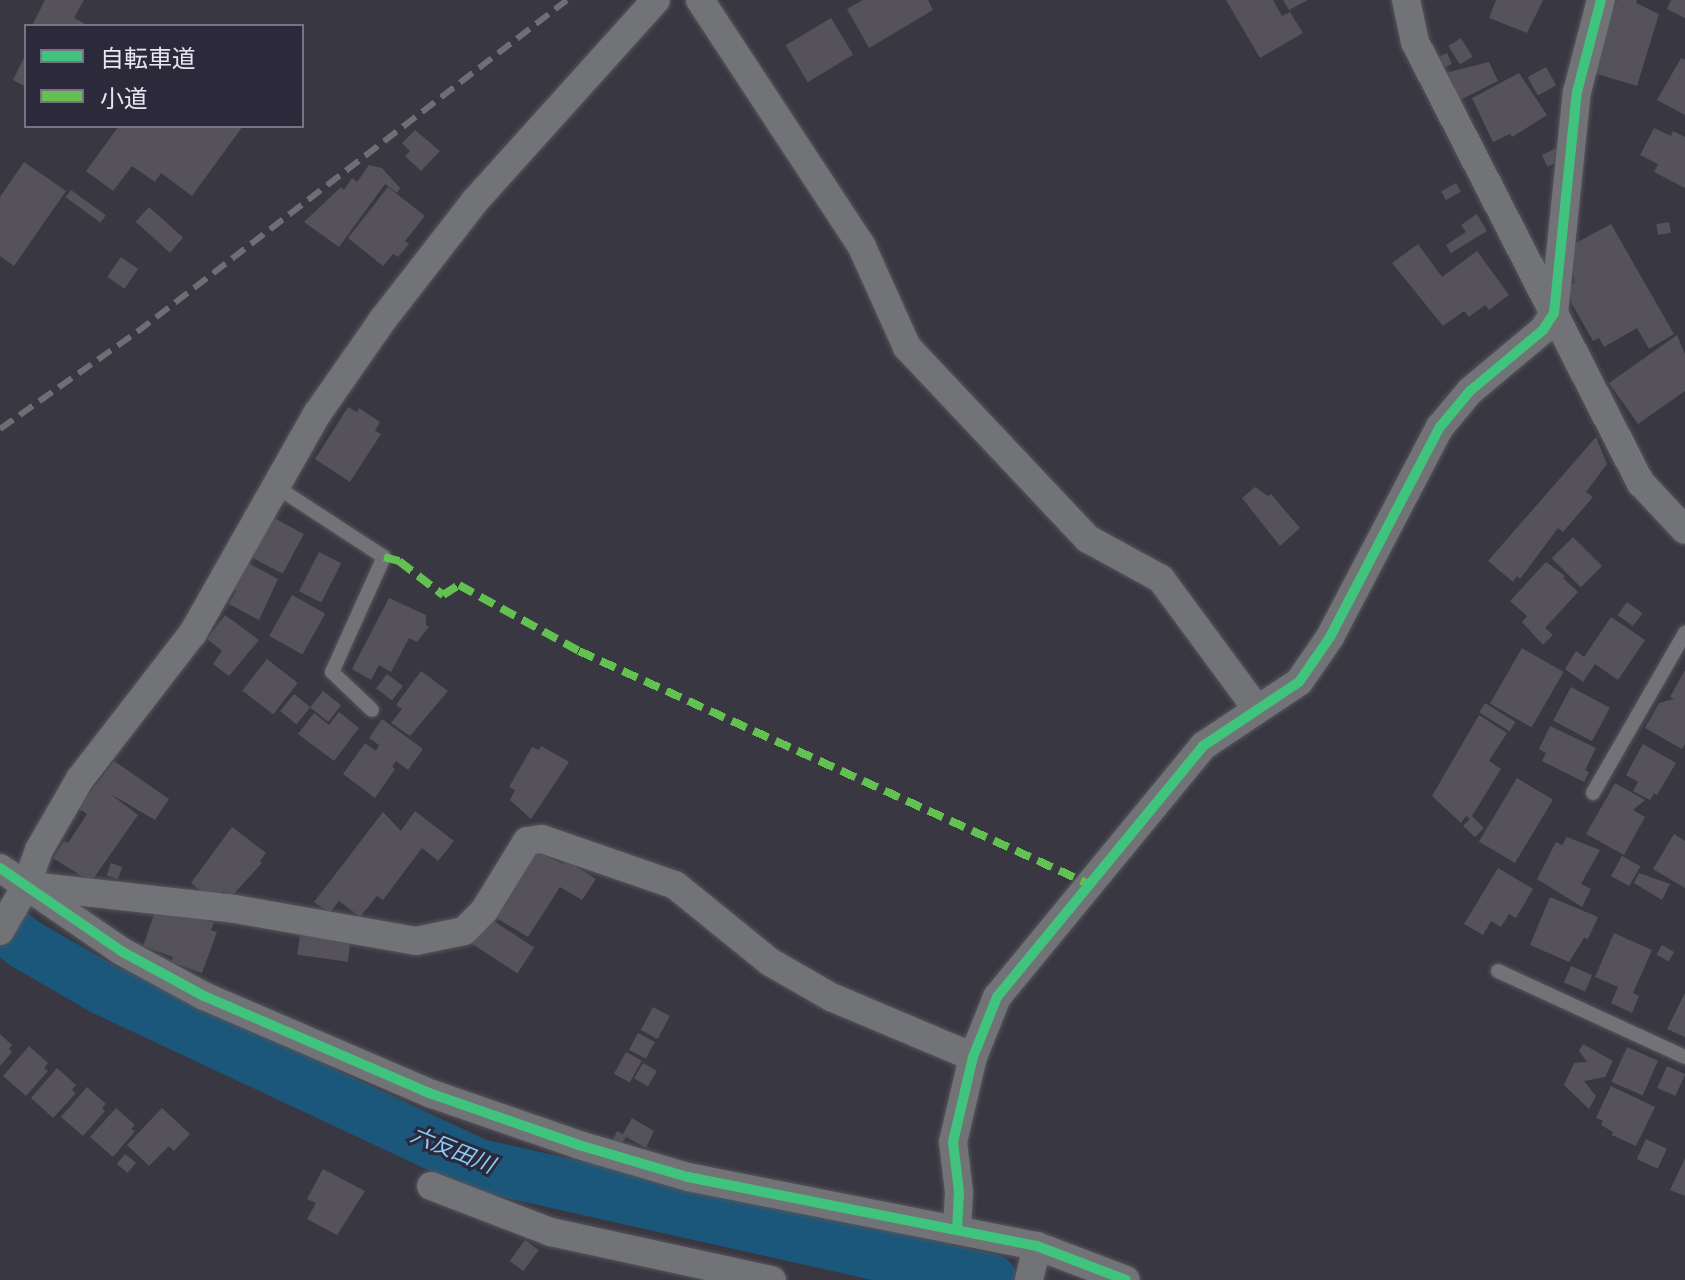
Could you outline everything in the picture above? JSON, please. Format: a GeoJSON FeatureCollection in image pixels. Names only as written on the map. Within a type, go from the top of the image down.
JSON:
{"type":"FeatureCollection","features":[{"type":"Feature","properties":{"kind":"street"},"geometry":{"type":"LineString","coordinates":[[0,931],[26,886],[39,850],[80,779],[193,633],[317,414],[384,318],[475,201],[656,0]]}},
{"type":"Feature","properties":{"kind":"street"},"geometry":{"type":"LineString","coordinates":[[700,0],[862,247],[907,347],[1088,539],[1161,579],[1256,708]]}},
{"type":"Feature","properties":{"kind":"street"},"geometry":{"type":"LineString","coordinates":[[1406,0],[1415,42],[1641,483],[1685,530]]}},
{"type":"Feature","properties":{"kind":"street"},"geometry":{"type":"LineString","coordinates":[[957,1230],[959,1192],[953,1142],[973,1057],[997,997],[1203,746],[1299,682],[1330,637],[1440,427],[1470,391],[1543,330],[1554,313],[1577,92],[1601,0]]}},
{"type":"Feature","properties":{"kind":"street"},"geometry":{"type":"LineString","coordinates":[[26,886],[235,909],[416,941],[464,931],[484,911],[527,841],[542,839],[627,865],[675,885],[770,962],[831,997],[973,1057]]}},
{"type":"Feature","properties":{"kind":"street"},"geometry":{"type":"LineString","coordinates":[[0,868],[121,951],[204,996],[432,1094],[579,1145],[688,1177],[957,1230],[1034,1260],[1126,1280]]}},
{"type":"Feature","properties":{"kind":"street"},"geometry":{"type":"LineString","coordinates":[[431,1186],[551,1232],[772,1280]]}},
{"type":"Feature","properties":{"kind":"lane"},"geometry":{"type":"LineString","coordinates":[[275,486],[384,557],[332,672],[372,710]]}},
{"type":"Feature","properties":{"kind":"lane"},"geometry":{"type":"LineString","coordinates":[[1593,793],[1685,633]]}},
{"type":"Feature","properties":{"kind":"lane"},"geometry":{"type":"LineString","coordinates":[[1498,971],[1685,1057]]}},
{"type":"Feature","properties":{"kind":"building"},"geometry":{"type":"Polygon","coordinates":[[[45,0],[84,0],[74,18],[85,24],[33,24],[45,0]]]}},
{"type":"Feature","properties":{"kind":"building"},"geometry":{"type":"Polygon","coordinates":[[[863,0],[928,0],[933,10],[869,48],[847,9],[863,0]]]}},
{"type":"Feature","properties":{"kind":"building"},"geometry":{"type":"Polygon","coordinates":[[[1226,0],[1273,0],[1282,16],[1290,12],[1303,33],[1260,58],[1226,0]]]}},
{"type":"Feature","properties":{"kind":"building"},"geometry":{"type":"Polygon","coordinates":[[[1283,0],[1308,0],[1289,10],[1283,0]]]}},
{"type":"Feature","properties":{"kind":"building"},"geometry":{"type":"Polygon","coordinates":[[[1496,0],[1543,0],[1527,33],[1489,18],[1496,0]]]}},
{"type":"Feature","properties":{"kind":"building"},"geometry":{"type":"Polygon","coordinates":[[[1617,0],[1637,0],[1636,3],[1659,14],[1637,86],[1594,73],[1617,0]]]}},
{"type":"Feature","properties":{"kind":"building"},"geometry":{"type":"Polygon","coordinates":[[[1671,0],[1685,0],[1685,18],[1667,9],[1671,0]]]}},
{"type":"Feature","properties":{"kind":"building"},"geometry":{"type":"Polygon","coordinates":[[[831,18],[853,55],[808,82],[786,45],[831,18]]]}},
{"type":"Feature","properties":{"kind":"building"},"geometry":{"type":"Polygon","coordinates":[[[1461,38],[1473,57],[1460,65],[1448,46],[1461,38]]]}},
{"type":"Feature","properties":{"kind":"building"},"geometry":{"type":"Polygon","coordinates":[[[1447,53],[1452,64],[1442,68],[1437,57],[1447,53]]]}},
{"type":"Feature","properties":{"kind":"building"},"geometry":{"type":"Polygon","coordinates":[[[24,58],[24,86],[13,80],[24,58]]]}},
{"type":"Feature","properties":{"kind":"building"},"geometry":{"type":"Polygon","coordinates":[[[1681,58],[1685,60],[1685,115],[1657,100],[1681,58]]]}},
{"type":"Feature","properties":{"kind":"building"},"geometry":{"type":"Polygon","coordinates":[[[1489,62],[1498,81],[1458,101],[1445,73],[1489,62]]]}},
{"type":"Feature","properties":{"kind":"building"},"geometry":{"type":"Polygon","coordinates":[[[1546,67],[1556,85],[1538,96],[1528,77],[1546,67]]]}},
{"type":"Feature","properties":{"kind":"building"},"geometry":{"type":"Polygon","coordinates":[[[1519,73],[1547,115],[1512,137],[1510,134],[1493,142],[1472,98],[1519,73]]]}},
{"type":"Feature","properties":{"kind":"building"},"geometry":{"type":"Polygon","coordinates":[[[118,128],[242,128],[192,196],[161,173],[155,182],[132,166],[113,191],[86,171],[118,128]]]}},
{"type":"Feature","properties":{"kind":"building"},"geometry":{"type":"Polygon","coordinates":[[[1654,128],[1671,136],[1673,131],[1685,137],[1685,188],[1654,172],[1658,164],[1640,155],[1654,128]]]}},
{"type":"Feature","properties":{"kind":"building"},"geometry":{"type":"Polygon","coordinates":[[[415,130],[440,151],[421,171],[405,156],[410,151],[402,143],[415,130]]]}},
{"type":"Feature","properties":{"kind":"building"},"geometry":{"type":"Polygon","coordinates":[[[1556,148],[1562,160],[1548,167],[1542,155],[1556,148]]]}},
{"type":"Feature","properties":{"kind":"building"},"geometry":{"type":"Polygon","coordinates":[[[24,162],[66,191],[14,266],[0,256],[0,197],[24,162]]]}},
{"type":"Feature","properties":{"kind":"building"},"geometry":{"type":"Polygon","coordinates":[[[369,165],[382,168],[400,188],[397,193],[385,184],[339,247],[304,222],[341,187],[344,190],[352,178],[357,182],[369,165]]]}},
{"type":"Feature","properties":{"kind":"building"},"geometry":{"type":"Polygon","coordinates":[[[1456,183],[1461,192],[1446,200],[1441,191],[1456,183]]]}},
{"type":"Feature","properties":{"kind":"building"},"geometry":{"type":"Polygon","coordinates":[[[388,187],[425,216],[405,241],[409,244],[398,257],[393,254],[383,266],[348,238],[388,187]]]}},
{"type":"Feature","properties":{"kind":"building"},"geometry":{"type":"Polygon","coordinates":[[[71,190],[106,215],[100,223],[66,197],[71,190]]]}},
{"type":"Feature","properties":{"kind":"building"},"geometry":{"type":"Polygon","coordinates":[[[149,207],[183,238],[170,253],[136,222],[149,207]]]}},
{"type":"Feature","properties":{"kind":"building"},"geometry":{"type":"Polygon","coordinates":[[[1477,214],[1487,231],[1451,253],[1446,245],[1466,232],[1461,225],[1477,214]]]}},
{"type":"Feature","properties":{"kind":"building"},"geometry":{"type":"Polygon","coordinates":[[[1669,222],[1671,233],[1658,235],[1656,224],[1669,222]]]}},
{"type":"Feature","properties":{"kind":"building"},"geometry":{"type":"Polygon","coordinates":[[[1611,224],[1674,334],[1649,349],[1637,328],[1604,347],[1599,338],[1593,341],[1572,304],[1568,285],[1575,283],[1572,268],[1574,244],[1611,224]]]}},
{"type":"Feature","properties":{"kind":"building"},"geometry":{"type":"Polygon","coordinates":[[[1418,244],[1442,277],[1477,251],[1509,295],[1489,310],[1485,305],[1469,317],[1464,311],[1443,326],[1392,263],[1418,244]]]}},
{"type":"Feature","properties":{"kind":"building"},"geometry":{"type":"Polygon","coordinates":[[[121,257],[138,269],[124,289],[107,277],[121,257]]]}},
{"type":"Feature","properties":{"kind":"building"},"geometry":{"type":"Polygon","coordinates":[[[1677,335],[1685,354],[1685,391],[1638,424],[1609,383],[1677,335]]]}},
{"type":"Feature","properties":{"kind":"building"},"geometry":{"type":"Polygon","coordinates":[[[348,407],[357,412],[359,408],[380,422],[375,431],[381,434],[350,482],[315,459],[348,407]]]}},
{"type":"Feature","properties":{"kind":"building"},"geometry":{"type":"Polygon","coordinates":[[[1596,437],[1607,464],[1586,492],[1593,497],[1563,532],[1558,528],[1520,579],[1517,576],[1513,582],[1488,561],[1596,437]]]}},
{"type":"Feature","properties":{"kind":"building"},"geometry":{"type":"Polygon","coordinates":[[[1255,487],[1268,496],[1271,494],[1300,528],[1280,546],[1242,498],[1255,487]]]}},
{"type":"Feature","properties":{"kind":"building"},"geometry":{"type":"Polygon","coordinates":[[[272,517],[304,534],[283,574],[251,557],[272,517]]]}},
{"type":"Feature","properties":{"kind":"building"},"geometry":{"type":"Polygon","coordinates":[[[1573,537],[1602,566],[1581,587],[1552,558],[1573,537]]]}},
{"type":"Feature","properties":{"kind":"building"},"geometry":{"type":"Polygon","coordinates":[[[319,552],[341,563],[321,603],[299,591],[319,552]]]}},
{"type":"Feature","properties":{"kind":"building"},"geometry":{"type":"Polygon","coordinates":[[[246,562],[278,579],[259,620],[229,604],[236,591],[232,589],[246,562]]]}},
{"type":"Feature","properties":{"kind":"building"},"geometry":{"type":"Polygon","coordinates":[[[1546,562],[1565,576],[1563,578],[1578,592],[1545,628],[1553,635],[1543,645],[1522,622],[1527,616],[1510,601],[1546,562]]]}},
{"type":"Feature","properties":{"kind":"building"},"geometry":{"type":"Polygon","coordinates":[[[292,595],[325,613],[302,655],[269,636],[292,595]]]}},
{"type":"Feature","properties":{"kind":"building"},"geometry":{"type":"Polygon","coordinates":[[[389,598],[426,615],[426,625],[429,627],[417,642],[409,638],[391,672],[379,665],[371,680],[352,669],[389,598]]]}},
{"type":"Feature","properties":{"kind":"building"},"geometry":{"type":"Polygon","coordinates":[[[1627,602],[1642,613],[1633,626],[1618,615],[1627,602]]]}},
{"type":"Feature","properties":{"kind":"building"},"geometry":{"type":"Polygon","coordinates":[[[225,615],[259,640],[229,676],[213,664],[222,651],[207,639],[225,615]]]}},
{"type":"Feature","properties":{"kind":"building"},"geometry":{"type":"Polygon","coordinates":[[[1611,617],[1645,640],[1618,680],[1595,664],[1583,682],[1565,669],[1576,651],[1584,657],[1611,617]]]}},
{"type":"Feature","properties":{"kind":"building"},"geometry":{"type":"Polygon","coordinates":[[[1522,648],[1564,672],[1532,727],[1490,703],[1522,648]]]}},
{"type":"Feature","properties":{"kind":"building"},"geometry":{"type":"Polygon","coordinates":[[[267,659],[298,683],[273,715],[242,691],[267,659]]]}},
{"type":"Feature","properties":{"kind":"building"},"geometry":{"type":"Polygon","coordinates":[[[1685,670],[1685,744],[1682,749],[1645,728],[1659,703],[1674,699],[1670,697],[1685,670]]]}},
{"type":"Feature","properties":{"kind":"building"},"geometry":{"type":"Polygon","coordinates":[[[421,671],[448,691],[410,736],[391,723],[402,709],[396,705],[421,671]]]}},
{"type":"Feature","properties":{"kind":"building"},"geometry":{"type":"Polygon","coordinates":[[[387,674],[403,686],[392,700],[376,688],[387,674]]]}},
{"type":"Feature","properties":{"kind":"building"},"geometry":{"type":"Polygon","coordinates":[[[1571,687],[1610,708],[1592,741],[1553,721],[1571,687]]]}},
{"type":"Feature","properties":{"kind":"building"},"geometry":{"type":"Polygon","coordinates":[[[323,691],[341,705],[328,722],[310,708],[323,691]]]}},
{"type":"Feature","properties":{"kind":"building"},"geometry":{"type":"Polygon","coordinates":[[[294,694],[310,707],[296,724],[280,711],[294,694]]]}},
{"type":"Feature","properties":{"kind":"building"},"geometry":{"type":"Polygon","coordinates":[[[1485,703],[1516,722],[1510,731],[1479,712],[1485,703]]]}},
{"type":"Feature","properties":{"kind":"building"},"geometry":{"type":"Polygon","coordinates":[[[339,712],[359,728],[334,761],[298,734],[314,713],[329,725],[339,712]]]}},
{"type":"Feature","properties":{"kind":"building"},"geometry":{"type":"Polygon","coordinates":[[[1479,715],[1507,733],[1489,761],[1501,769],[1472,816],[1484,828],[1475,837],[1463,826],[1470,819],[1466,816],[1461,823],[1432,796],[1479,715]]]}},
{"type":"Feature","properties":{"kind":"building"},"geometry":{"type":"Polygon","coordinates":[[[382,719],[423,749],[408,770],[396,761],[392,767],[395,769],[375,798],[343,774],[365,743],[376,751],[379,745],[369,738],[382,719]]]}},
{"type":"Feature","properties":{"kind":"building"},"geometry":{"type":"Polygon","coordinates":[[[1550,726],[1596,748],[1585,770],[1589,772],[1584,782],[1542,761],[1546,753],[1539,749],[1550,726]]]}},
{"type":"Feature","properties":{"kind":"building"},"geometry":{"type":"Polygon","coordinates":[[[1643,744],[1676,763],[1657,795],[1654,793],[1650,800],[1633,791],[1638,782],[1626,775],[1643,744]]]}},
{"type":"Feature","properties":{"kind":"building"},"geometry":{"type":"Polygon","coordinates":[[[541,746],[569,762],[531,819],[510,800],[515,790],[509,787],[532,747],[539,750],[541,746]]]}},
{"type":"Feature","properties":{"kind":"building"},"geometry":{"type":"Polygon","coordinates":[[[114,761],[169,799],[155,820],[109,793],[138,815],[91,882],[53,858],[64,841],[68,843],[87,814],[78,808],[114,761]]]}},
{"type":"Feature","properties":{"kind":"building"},"geometry":{"type":"Polygon","coordinates":[[[1517,778],[1553,800],[1515,863],[1479,841],[1517,778]]]}},
{"type":"Feature","properties":{"kind":"building"},"geometry":{"type":"Polygon","coordinates":[[[1615,783],[1645,800],[1633,810],[1645,817],[1624,855],[1586,834],[1615,783]]]}},
{"type":"Feature","properties":{"kind":"building"},"geometry":{"type":"Polygon","coordinates":[[[415,811],[454,841],[438,861],[422,848],[383,900],[377,896],[360,917],[339,901],[330,913],[314,902],[383,812],[401,831],[415,811]]]}},
{"type":"Feature","properties":{"kind":"building"},"geometry":{"type":"Polygon","coordinates":[[[232,827],[266,853],[260,861],[262,863],[231,897],[223,891],[218,898],[206,895],[191,883],[232,827]]]}},
{"type":"Feature","properties":{"kind":"building"},"geometry":{"type":"Polygon","coordinates":[[[1674,834],[1685,841],[1685,888],[1653,869],[1674,834]]]}},
{"type":"Feature","properties":{"kind":"building"},"geometry":{"type":"Polygon","coordinates":[[[1567,837],[1600,850],[1581,884],[1591,889],[1582,907],[1537,879],[1556,842],[1562,845],[1567,837]]]}},
{"type":"Feature","properties":{"kind":"building"},"geometry":{"type":"Polygon","coordinates":[[[534,850],[563,864],[566,860],[596,879],[582,900],[560,887],[528,937],[493,916],[534,850]]]}},
{"type":"Feature","properties":{"kind":"building"},"geometry":{"type":"Polygon","coordinates":[[[1622,856],[1640,866],[1629,886],[1611,876],[1622,856]]]}},
{"type":"Feature","properties":{"kind":"building"},"geometry":{"type":"Polygon","coordinates":[[[111,863],[122,867],[118,879],[107,875],[111,863]]]}},
{"type":"Feature","properties":{"kind":"building"},"geometry":{"type":"Polygon","coordinates":[[[1498,868],[1533,889],[1516,918],[1509,914],[1501,927],[1491,921],[1483,935],[1464,924],[1498,868]]]}},
{"type":"Feature","properties":{"kind":"building"},"geometry":{"type":"Polygon","coordinates":[[[1639,873],[1670,884],[1662,900],[1634,883],[1639,873]]]}},
{"type":"Feature","properties":{"kind":"building"},"geometry":{"type":"Polygon","coordinates":[[[1550,897],[1598,917],[1588,939],[1584,938],[1569,962],[1530,945],[1550,897]]]}},
{"type":"Feature","properties":{"kind":"building"},"geometry":{"type":"Polygon","coordinates":[[[157,906],[214,923],[211,930],[217,932],[202,973],[171,962],[173,957],[143,946],[157,906]]]}},
{"type":"Feature","properties":{"kind":"building"},"geometry":{"type":"Polygon","coordinates":[[[489,918],[534,947],[517,973],[472,944],[489,918]]]}},
{"type":"Feature","properties":{"kind":"building"},"geometry":{"type":"Polygon","coordinates":[[[301,928],[352,935],[348,962],[297,955],[301,928]]]}},
{"type":"Feature","properties":{"kind":"building"},"geometry":{"type":"Polygon","coordinates":[[[1614,933],[1652,950],[1633,993],[1639,996],[1632,1013],[1611,1003],[1618,987],[1595,977],[1614,933]]]}},
{"type":"Feature","properties":{"kind":"building"},"geometry":{"type":"Polygon","coordinates":[[[1662,945],[1674,952],[1669,962],[1656,955],[1662,945]]]}},
{"type":"Feature","properties":{"kind":"building"},"geometry":{"type":"Polygon","coordinates":[[[1571,966],[1592,975],[1585,992],[1564,983],[1571,966]]]}},
{"type":"Feature","properties":{"kind":"building"},"geometry":{"type":"Polygon","coordinates":[[[1685,993],[1685,1037],[1667,1029],[1685,993]]]}},
{"type":"Feature","properties":{"kind":"building"},"geometry":{"type":"Polygon","coordinates":[[[653,1007],[670,1016],[658,1039],[641,1030],[653,1007]]]}},
{"type":"Feature","properties":{"kind":"building"},"geometry":{"type":"Polygon","coordinates":[[[638,1033],[655,1042],[646,1059],[629,1050],[638,1033]]]}},
{"type":"Feature","properties":{"kind":"building"},"geometry":{"type":"Polygon","coordinates":[[[0,1034],[12,1045],[9,1049],[12,1052],[0,1066],[0,1034]]]}},
{"type":"Feature","properties":{"kind":"building"},"geometry":{"type":"Polygon","coordinates":[[[1583,1044],[1613,1061],[1605,1077],[1584,1081],[1596,1096],[1589,1109],[1564,1085],[1574,1063],[1587,1062],[1579,1051],[1583,1044]]]}},
{"type":"Feature","properties":{"kind":"building"},"geometry":{"type":"Polygon","coordinates":[[[29,1046],[48,1063],[44,1068],[48,1071],[26,1096],[3,1076],[29,1046]]]}},
{"type":"Feature","properties":{"kind":"building"},"geometry":{"type":"Polygon","coordinates":[[[1627,1047],[1658,1061],[1643,1096],[1612,1082],[1627,1047]]]}},
{"type":"Feature","properties":{"kind":"building"},"geometry":{"type":"Polygon","coordinates":[[[626,1052],[642,1061],[630,1083],[614,1074],[626,1052]]]}},
{"type":"Feature","properties":{"kind":"building"},"geometry":{"type":"Polygon","coordinates":[[[643,1063],[657,1071],[648,1087],[634,1079],[643,1063]]]}},
{"type":"Feature","properties":{"kind":"building"},"geometry":{"type":"Polygon","coordinates":[[[1667,1066],[1685,1074],[1676,1096],[1657,1088],[1667,1066]]]}},
{"type":"Feature","properties":{"kind":"building"},"geometry":{"type":"Polygon","coordinates":[[[57,1068],[76,1085],[72,1090],[76,1093],[53,1118],[31,1098],[57,1068]]]}},
{"type":"Feature","properties":{"kind":"building"},"geometry":{"type":"Polygon","coordinates":[[[1611,1086],[1655,1107],[1636,1146],[1612,1135],[1613,1132],[1601,1125],[1603,1121],[1596,1118],[1611,1086]]]}},
{"type":"Feature","properties":{"kind":"building"},"geometry":{"type":"Polygon","coordinates":[[[87,1087],[106,1104],[102,1108],[105,1111],[83,1136],[61,1117],[87,1087]]]}},
{"type":"Feature","properties":{"kind":"building"},"geometry":{"type":"Polygon","coordinates":[[[116,1108],[135,1125],[131,1129],[135,1131],[113,1157],[90,1137],[116,1108]]]}},
{"type":"Feature","properties":{"kind":"building"},"geometry":{"type":"Polygon","coordinates":[[[162,1108],[190,1134],[174,1151],[169,1146],[149,1166],[127,1145],[162,1108]]]}},
{"type":"Feature","properties":{"kind":"building"},"geometry":{"type":"Polygon","coordinates":[[[632,1118],[654,1131],[646,1148],[626,1137],[621,1145],[613,1140],[617,1131],[623,1134],[632,1118]]]}},
{"type":"Feature","properties":{"kind":"building"},"geometry":{"type":"Polygon","coordinates":[[[1646,1139],[1667,1149],[1658,1169],[1637,1159],[1646,1139]]]}},
{"type":"Feature","properties":{"kind":"building"},"geometry":{"type":"Polygon","coordinates":[[[125,1154],[136,1163],[128,1173],[117,1164],[125,1154]]]}},
{"type":"Feature","properties":{"kind":"building"},"geometry":{"type":"Polygon","coordinates":[[[1685,1158],[1685,1196],[1670,1190],[1685,1158]]]}},
{"type":"Feature","properties":{"kind":"building"},"geometry":{"type":"Polygon","coordinates":[[[323,1169],[365,1191],[337,1235],[307,1219],[316,1203],[307,1199],[323,1169]]]}},
{"type":"Feature","properties":{"kind":"building"},"geometry":{"type":"Polygon","coordinates":[[[525,1240],[539,1250],[523,1271],[510,1261],[525,1240]]]}},
{"type":"Feature","properties":{"kind":"waterway","name":"六反田川"},"geometry":{"type":"LineString","coordinates":[[0,924],[25,944],[105,990],[479,1165],[991,1280]]}},
{"type":"Feature","properties":{"kind":"railway"},"geometry":{"type":"LineString","coordinates":[[0,429],[137,332],[567,0]]}},
{"type":"Feature","properties":{"kind":"marked path"},"geometry":{"type":"LineString","coordinates":[[384,557],[399,561],[443,595],[459,585],[579,651],[1091,885]]}},
{"type":"Feature","properties":{"kind":"cycle path"},"geometry":{"type":"LineString","coordinates":[[957,1230],[959,1192],[953,1142],[973,1057],[997,997],[1203,746],[1299,682],[1330,637],[1440,427],[1470,391],[1543,330],[1554,313],[1577,92],[1601,0]]}},
{"type":"Feature","properties":{"kind":"cycle path"},"geometry":{"type":"LineString","coordinates":[[0,868],[121,951],[204,996],[432,1094],[579,1145],[688,1177],[1037,1246],[1126,1280]]}}]}
